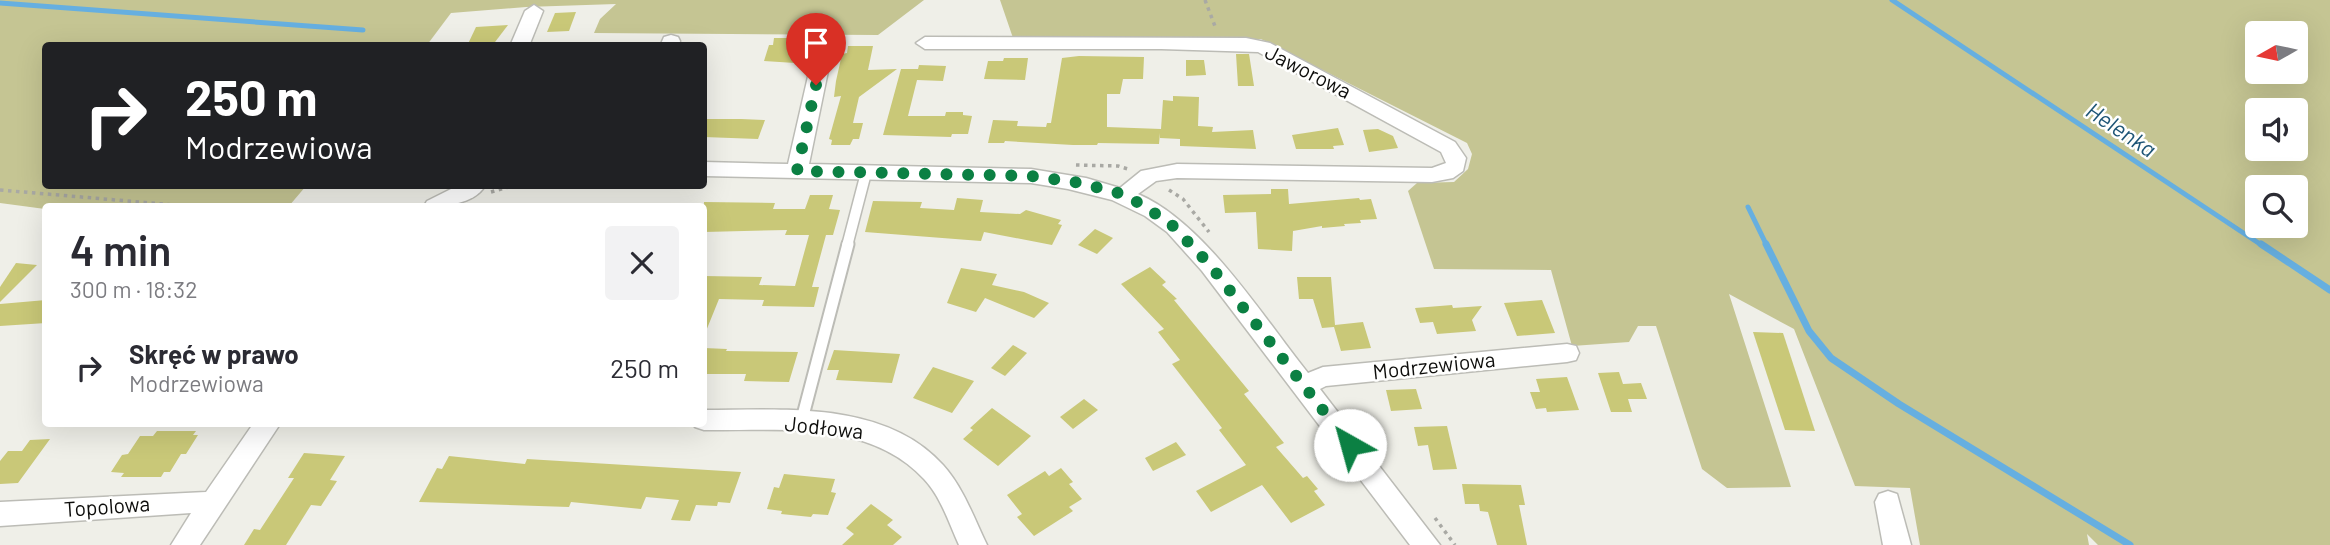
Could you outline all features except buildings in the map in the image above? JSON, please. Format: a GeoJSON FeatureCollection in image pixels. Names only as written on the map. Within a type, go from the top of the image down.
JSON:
{"type":"FeatureCollection","features":[{"type":"Feature","properties":{"kind":"street"},"geometry":{"type":"LineString","coordinates":[[521,42],[534,11]]}},
{"type":"Feature","properties":{"kind":"street"},"geometry":{"type":"LineString","coordinates":[[797,171],[826,37]]}},
{"type":"Feature","properties":{"kind":"street","name":"Jaworowa"},"geometry":{"type":"LineString","coordinates":[[925,43],[1222,44],[1264,47],[1418,129],[1448,147],[1456,158],[1456,166],[1446,173],[1433,175],[1177,171],[1151,174],[1134,184],[1126,195]]}},
{"type":"Feature","properties":{"kind":"street"},"geometry":{"type":"LineString","coordinates":[[707,169],[1031,176],[1081,183],[1126,195],[1170,223],[1210,265],[1426,545]]}},
{"type":"Feature","properties":{"kind":"street"},"geometry":{"type":"LineString","coordinates":[[440,203],[463,189]]}},
{"type":"Feature","properties":{"kind":"street","name":"Modrzewiowa"},"geometry":{"type":"LineString","coordinates":[[1304,386],[1323,377],[1567,353]]}},
{"type":"Feature","properties":{"kind":"street","name":"Jodłowa"},"geometry":{"type":"LineString","coordinates":[[707,420],[801,423],[862,429],[895,442],[931,469],[950,495],[973,545]]}},
{"type":"Feature","properties":{"kind":"street"},"geometry":{"type":"LineString","coordinates":[[185,545],[265,427]]}},
{"type":"Feature","properties":{"kind":"street","name":"Topolowa"},"geometry":{"type":"LineString","coordinates":[[0,514],[189,502],[214,504]]}},
{"type":"Feature","properties":{"kind":"street"},"geometry":{"type":"LineString","coordinates":[[1888,502],[1897,545]]}},
{"type":"Feature","properties":{"kind":"lane"},"geometry":{"type":"LineString","coordinates":[[801,423],[866,173]]}},
{"type":"Feature","properties":{"kind":"path"},"geometry":{"type":"LineString","coordinates":[[1205,0],[1222,44]]}},
{"type":"Feature","properties":{"kind":"path"},"geometry":{"type":"LineString","coordinates":[[0,190],[151,203]]}},
{"type":"Feature","properties":{"kind":"green space"},"geometry":{"type":"Polygon","coordinates":[[[0,0],[924,0],[878,35],[594,33],[600,19],[616,4],[451,13],[429,42],[42,42],[42,189],[303,189],[292,203],[42,203],[42,209],[0,203],[0,0]]]}},
{"type":"Feature","properties":{"kind":"green space"},"geometry":{"type":"Polygon","coordinates":[[[1000,0],[2330,0],[2330,545],[2098,545],[2087,534],[2089,545],[1920,545],[1910,488],[1855,486],[1794,329],[1729,294],[1791,487],[1727,488],[1702,469],[1656,326],[1638,326],[1629,342],[1572,346],[1551,270],[1434,269],[1408,191],[1417,183],[1454,182],[1468,169],[1472,154],[1467,143],[1261,39],[1013,38],[1000,0]]]}},
{"type":"Feature","properties":{"kind":"waterway","name":"Helenka"},"geometry":{"type":"LineString","coordinates":[[1892,0],[2263,246]]}},
{"type":"Feature","properties":{"kind":"waterway"},"geometry":{"type":"LineString","coordinates":[[0,3],[363,30]]}},
{"type":"Feature","properties":{"kind":"waterway"},"geometry":{"type":"LineString","coordinates":[[1748,207],[1767,246]]}},
{"type":"Feature","properties":{"kind":"waterway"},"geometry":{"type":"LineString","coordinates":[[1766,244],[1809,331],[1831,358],[1899,404],[2130,545]]}},
{"type":"Feature","properties":{"kind":"waterway","name":"Helenka"},"geometry":{"type":"LineString","coordinates":[[2261,244],[2330,290]]}},
{"type":"Feature","properties":{"kind":"route"},"geometry":{"type":"LineString","coordinates":[[816,85],[801,163],[797,171],[1031,176],[1081,183],[1126,195],[1170,223],[1210,265],[1350,445]]}}]}
